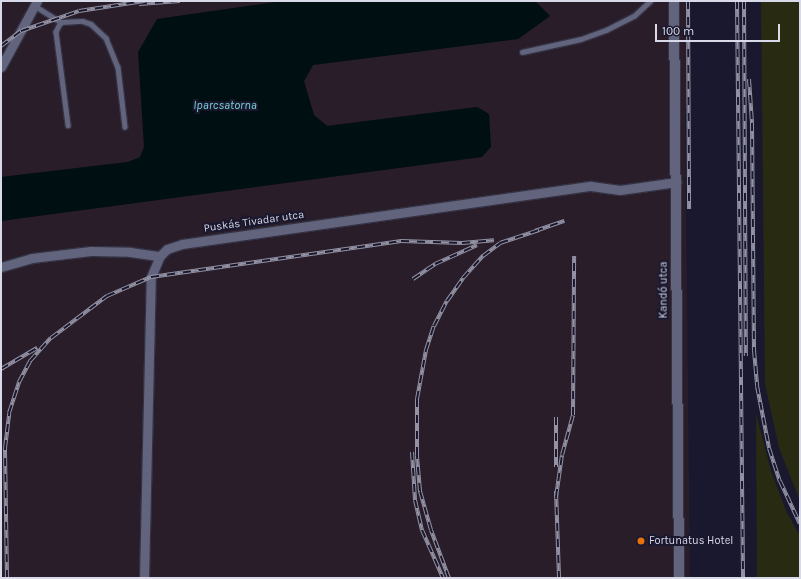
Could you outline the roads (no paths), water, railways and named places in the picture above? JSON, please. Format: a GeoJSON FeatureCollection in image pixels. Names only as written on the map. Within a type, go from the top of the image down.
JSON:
{"type":"FeatureCollection","features":[{"type":"Feature","properties":{"kind":"street","name":"Kandó utca"},"geometry":{"type":"LineString","coordinates":[[674,1],[679,578]]}},
{"type":"Feature","properties":{"kind":"street"},"geometry":{"type":"LineString","coordinates":[[1,67],[36,3]]}},
{"type":"Feature","properties":{"kind":"street","name":"Puskás Tivadar utca"},"geometry":{"type":"LineString","coordinates":[[160,256],[167,249],[182,244],[591,186],[620,190],[676,182]]}},
{"type":"Feature","properties":{"kind":"street"},"geometry":{"type":"LineString","coordinates":[[1,267],[32,258],[91,251],[130,252],[160,256],[151,277],[144,578]]}},
{"type":"Feature","properties":{"kind":"lane"},"geometry":{"type":"LineString","coordinates":[[522,52],[581,40],[606,30],[634,16],[650,1]]}},
{"type":"Feature","properties":{"kind":"lane"},"geometry":{"type":"LineString","coordinates":[[36,3],[61,22],[86,22],[106,38],[118,67],[125,127]]}},
{"type":"Feature","properties":{"kind":"lane"},"geometry":{"type":"LineString","coordinates":[[61,22],[56,32],[68,124]]}},
{"type":"Feature","properties":{"kind":"water","name":"Iparcsatorna"},"geometry":{"type":"Polygon","coordinates":[[[283,1],[535,1],[550,16],[518,39],[313,65],[304,81],[314,115],[327,126],[477,107],[489,114],[491,147],[482,157],[1,221],[1,177],[128,162],[140,157],[144,147],[138,52],[157,19],[283,1]]]}},
{"type":"Feature","properties":{"kind":"railway"},"geometry":{"type":"LineString","coordinates":[[1,46],[21,31],[79,11],[144,1]]}},
{"type":"Feature","properties":{"kind":"railway"},"geometry":{"type":"LineString","coordinates":[[139,4],[180,1]]}},
{"type":"Feature","properties":{"kind":"railway"},"geometry":{"type":"LineString","coordinates":[[688,1],[689,209]]}},
{"type":"Feature","properties":{"kind":"railway"},"geometry":{"type":"LineString","coordinates":[[737,1],[743,578]]}},
{"type":"Feature","properties":{"kind":"railway"},"geometry":{"type":"LineString","coordinates":[[744,1],[746,356]]}},
{"type":"Feature","properties":{"kind":"railway"},"geometry":{"type":"LineString","coordinates":[[749,79],[752,123],[754,350],[757,386],[769,448],[780,481],[800,524]]}},
{"type":"Feature","properties":{"kind":"railway"},"geometry":{"type":"LineString","coordinates":[[535,231],[564,221]]}},
{"type":"Feature","properties":{"kind":"railway"},"geometry":{"type":"LineString","coordinates":[[449,578],[431,530],[420,491],[417,455],[417,399],[426,350],[434,326],[447,301],[463,278],[483,256],[500,243],[539,230]]}},
{"type":"Feature","properties":{"kind":"railway"},"geometry":{"type":"LineString","coordinates":[[7,578],[5,448],[9,413],[19,382],[30,361],[51,338],[107,296],[151,277],[401,241],[462,243],[494,240]]}},
{"type":"Feature","properties":{"kind":"railway"},"geometry":{"type":"LineString","coordinates":[[413,279],[435,264],[477,245]]}},
{"type":"Feature","properties":{"kind":"railway"},"geometry":{"type":"LineString","coordinates":[[556,497],[562,455],[573,415],[574,256]]}},
{"type":"Feature","properties":{"kind":"railway"},"geometry":{"type":"LineString","coordinates":[[1,369],[37,348]]}},
{"type":"Feature","properties":{"kind":"railway"},"geometry":{"type":"LineString","coordinates":[[556,417],[556,467]]}},
{"type":"Feature","properties":{"kind":"railway"},"geometry":{"type":"LineString","coordinates":[[412,452],[415,500],[422,530],[443,578]]}},
{"type":"Feature","properties":{"kind":"railway"},"geometry":{"type":"LineString","coordinates":[[556,491],[559,578]]}},
{"type":"Feature","properties":{"kind":"place","name":"Fortunatus Hotel"},"geometry":{"type":"Point","coordinates":[641,541]}}]}
